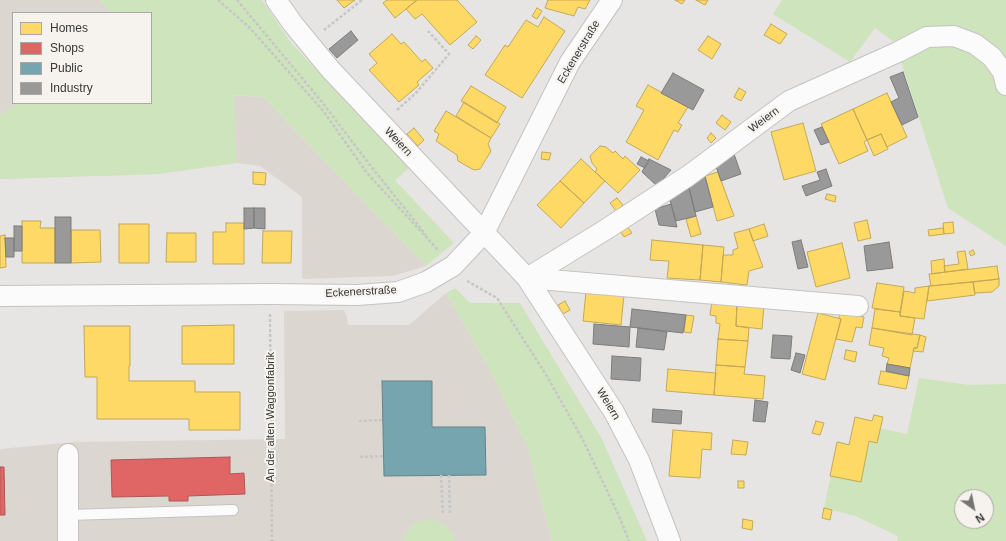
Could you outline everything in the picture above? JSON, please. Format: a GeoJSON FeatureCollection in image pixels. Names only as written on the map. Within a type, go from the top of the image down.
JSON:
{"type":"FeatureCollection","features":[{"type":"Feature","properties":{"kind":"street","name":"Weiern"},"geometry":{"type":"LineString","coordinates":[[276,0],[293,24],[330,69],[527,278],[614,412],[639,460],[670,541]]}},
{"type":"Feature","properties":{"kind":"street","name":"Eckenerstraße"},"geometry":{"type":"LineString","coordinates":[[0,296],[270,294],[357,295],[398,292],[426,282],[453,266],[484,233],[570,62],[612,0]]}},
{"type":"Feature","properties":{"kind":"street","name":"Weiern"},"geometry":{"type":"LineString","coordinates":[[527,278],[688,176],[789,101],[898,52],[927,37],[954,36],[975,44],[992,57],[1003,72],[1006,85]]}},
{"type":"Feature","properties":{"kind":"street"},"geometry":{"type":"LineString","coordinates":[[527,278],[858,306]]}},
{"type":"Feature","properties":{"kind":"street"},"geometry":{"type":"LineString","coordinates":[[68,454],[68,541]]}},
{"type":"Feature","properties":{"kind":"lane"},"geometry":{"type":"LineString","coordinates":[[68,515],[232,510]]}},
{"type":"Feature","properties":{"kind":"path"},"geometry":{"type":"LineString","coordinates":[[218,0],[249,27],[324,112],[367,173],[439,251],[322,102],[237,0]]}},
{"type":"Feature","properties":{"kind":"path"},"geometry":{"type":"LineString","coordinates":[[308,42],[362,0]]}},
{"type":"Feature","properties":{"kind":"path"},"geometry":{"type":"LineString","coordinates":[[382,124],[416,92],[449,54],[428,31]]}},
{"type":"Feature","properties":{"kind":"path"},"geometry":{"type":"LineString","coordinates":[[453,266],[465,279],[497,298],[548,378],[583,440],[629,541]]}},
{"type":"Feature","properties":{"kind":"path","name":"An der alten Waggonfabrik"},"geometry":{"type":"LineString","coordinates":[[270,294],[272,541]]}},
{"type":"Feature","properties":{"kind":"path"},"geometry":{"type":"LineString","coordinates":[[359,421],[383,420]]}},
{"type":"Feature","properties":{"kind":"path"},"geometry":{"type":"LineString","coordinates":[[360,457],[383,456]]}},
{"type":"Feature","properties":{"kind":"path"},"geometry":{"type":"LineString","coordinates":[[448,475],[450,514]]}},
{"type":"Feature","properties":{"kind":"path"},"geometry":{"type":"LineString","coordinates":[[441,476],[443,515]]}},
{"type":"Feature","properties":{"kind":"shaded area"},"geometry":{"type":"Polygon","coordinates":[[[0,0],[99,0],[110,12],[12,12],[12,104],[152,104],[152,103],[180,92],[263,97],[426,266],[393,276],[302,279],[302,197],[260,166],[237,163],[157,174],[0,179],[0,0]]]}},
{"type":"Feature","properties":{"kind":"shaded area"},"geometry":{"type":"Polygon","coordinates":[[[446,293],[488,366],[528,448],[552,541],[0,541],[0,449],[74,442],[285,439],[284,311],[344,310],[348,325],[409,325],[446,293]]]}},
{"type":"Feature","properties":{"kind":"green space"},"geometry":{"type":"Polygon","coordinates":[[[99,0],[262,0],[292,44],[409,168],[395,180],[454,243],[426,266],[263,97],[234,95],[237,163],[157,174],[0,179],[0,114],[19,104],[152,104],[152,12],[110,12],[99,0]]]}},
{"type":"Feature","properties":{"kind":"green space"},"geometry":{"type":"Polygon","coordinates":[[[782,0],[1006,0],[1006,246],[948,208],[895,43],[875,28],[850,62],[773,14],[782,0]]]}},
{"type":"Feature","properties":{"kind":"green space"},"geometry":{"type":"Polygon","coordinates":[[[455,288],[470,303],[520,303],[602,439],[647,541],[552,541],[528,448],[488,366],[446,293],[455,288]]]}},
{"type":"Feature","properties":{"kind":"green space"},"geometry":{"type":"Polygon","coordinates":[[[919,378],[970,385],[1006,384],[1006,541],[897,541],[898,536],[855,516],[824,508],[838,441],[868,448],[874,427],[907,434],[919,378]]]}},
{"type":"Feature","properties":{"kind":"green space"},"geometry":{"type":"Polygon","coordinates":[[[425,520],[433,520],[441,523],[448,528],[455,541],[403,541],[410,528],[416,523],[425,520]]]}},
{"type":"Feature","properties":{"kind":"building: Homes"},"geometry":{"type":"Polygon","coordinates":[[[337,0],[355,0],[344,8],[337,0]]]}},
{"type":"Feature","properties":{"kind":"building: Homes"},"geometry":{"type":"Polygon","coordinates":[[[387,0],[417,0],[395,18],[383,3],[387,0]]]}},
{"type":"Feature","properties":{"kind":"building: Homes"},"geometry":{"type":"Polygon","coordinates":[[[417,0],[457,0],[477,22],[450,45],[422,14],[415,19],[406,9],[417,0]]]}},
{"type":"Feature","properties":{"kind":"building: Homes"},"geometry":{"type":"Polygon","coordinates":[[[548,0],[590,0],[585,9],[578,7],[574,16],[545,8],[548,0]]]}},
{"type":"Feature","properties":{"kind":"building: Homes"},"geometry":{"type":"Polygon","coordinates":[[[675,0],[685,0],[682,4],[675,0]]]}},
{"type":"Feature","properties":{"kind":"building: Homes"},"geometry":{"type":"Polygon","coordinates":[[[696,0],[708,0],[705,5],[696,0]]]}},
{"type":"Feature","properties":{"kind":"building: Homes"},"geometry":{"type":"Polygon","coordinates":[[[537,8],[542,11],[537,19],[532,16],[537,8]]]}},
{"type":"Feature","properties":{"kind":"building: Homes"},"geometry":{"type":"Polygon","coordinates":[[[544,17],[565,31],[522,98],[485,75],[505,45],[508,47],[526,20],[538,27],[544,17]]]}},
{"type":"Feature","properties":{"kind":"building: Homes"},"geometry":{"type":"Polygon","coordinates":[[[771,24],[787,34],[780,44],[764,35],[771,24]]]}},
{"type":"Feature","properties":{"kind":"building: Homes"},"geometry":{"type":"Polygon","coordinates":[[[392,34],[401,44],[404,42],[422,62],[425,59],[433,68],[417,82],[419,85],[399,102],[369,70],[377,63],[369,54],[392,34]]]}},
{"type":"Feature","properties":{"kind":"building: Homes"},"geometry":{"type":"Polygon","coordinates":[[[476,36],[481,40],[473,49],[468,45],[476,36]]]}},
{"type":"Feature","properties":{"kind":"building: Homes"},"geometry":{"type":"Polygon","coordinates":[[[708,36],[721,44],[712,59],[698,50],[708,36]]]}},
{"type":"Feature","properties":{"kind":"building: Homes"},"geometry":{"type":"Polygon","coordinates":[[[648,85],[688,107],[678,123],[682,125],[678,132],[674,130],[658,160],[626,142],[644,110],[636,106],[648,85]]]}},
{"type":"Feature","properties":{"kind":"building: Homes"},"geometry":{"type":"Polygon","coordinates":[[[471,86],[506,107],[497,123],[461,101],[471,86]]]}},
{"type":"Feature","properties":{"kind":"building: Homes"},"geometry":{"type":"Polygon","coordinates":[[[739,88],[746,92],[741,101],[734,97],[739,88]]]}},
{"type":"Feature","properties":{"kind":"building: Homes"},"geometry":{"type":"Polygon","coordinates":[[[887,93],[907,137],[887,147],[881,134],[867,140],[853,109],[887,93]]]}},
{"type":"Feature","properties":{"kind":"building: Homes"},"geometry":{"type":"Polygon","coordinates":[[[464,102],[500,124],[491,138],[456,116],[464,102]]]}},
{"type":"Feature","properties":{"kind":"building: Homes"},"geometry":{"type":"Polygon","coordinates":[[[853,109],[867,140],[864,142],[868,151],[839,164],[821,124],[853,109]]]}},
{"type":"Feature","properties":{"kind":"building: Homes"},"geometry":{"type":"Polygon","coordinates":[[[446,111],[491,138],[488,144],[491,151],[480,169],[474,170],[458,161],[457,155],[436,141],[439,134],[434,131],[446,111]]]}},
{"type":"Feature","properties":{"kind":"building: Homes"},"geometry":{"type":"Polygon","coordinates":[[[722,115],[731,122],[725,130],[716,123],[722,115]]]}},
{"type":"Feature","properties":{"kind":"building: Homes"},"geometry":{"type":"Polygon","coordinates":[[[803,123],[816,171],[784,180],[771,132],[803,123]]]}},
{"type":"Feature","properties":{"kind":"building: Homes"},"geometry":{"type":"Polygon","coordinates":[[[414,128],[424,140],[418,146],[407,134],[414,128]]]}},
{"type":"Feature","properties":{"kind":"building: Homes"},"geometry":{"type":"Polygon","coordinates":[[[711,133],[716,138],[711,143],[707,138],[711,133]]]}},
{"type":"Feature","properties":{"kind":"building: Homes"},"geometry":{"type":"Polygon","coordinates":[[[881,134],[888,149],[874,156],[867,140],[881,134]]]}},
{"type":"Feature","properties":{"kind":"building: Homes"},"geometry":{"type":"Polygon","coordinates":[[[600,146],[606,147],[613,153],[615,151],[623,159],[625,156],[640,170],[618,193],[595,172],[597,169],[592,163],[590,156],[600,146]]]}},
{"type":"Feature","properties":{"kind":"building: Homes"},"geometry":{"type":"Polygon","coordinates":[[[542,152],[551,153],[549,160],[541,159],[542,152]]]}},
{"type":"Feature","properties":{"kind":"building: Homes"},"geometry":{"type":"Polygon","coordinates":[[[581,159],[605,181],[584,203],[560,181],[581,159]]]}},
{"type":"Feature","properties":{"kind":"building: Homes"},"geometry":{"type":"Polygon","coordinates":[[[253,172],[266,173],[265,185],[253,184],[253,172]]]}},
{"type":"Feature","properties":{"kind":"building: Homes"},"geometry":{"type":"Polygon","coordinates":[[[718,172],[734,216],[717,221],[705,176],[718,172]]]}},
{"type":"Feature","properties":{"kind":"building: Homes"},"geometry":{"type":"Polygon","coordinates":[[[560,181],[584,203],[561,228],[537,205],[560,181]]]}},
{"type":"Feature","properties":{"kind":"building: Homes"},"geometry":{"type":"Polygon","coordinates":[[[827,194],[836,196],[835,202],[825,199],[827,194]]]}},
{"type":"Feature","properties":{"kind":"building: Homes"},"geometry":{"type":"Polygon","coordinates":[[[617,198],[623,205],[616,211],[610,203],[617,198]]]}},
{"type":"Feature","properties":{"kind":"building: Homes"},"geometry":{"type":"Polygon","coordinates":[[[696,216],[701,234],[691,237],[686,219],[696,216]]]}},
{"type":"Feature","properties":{"kind":"building: Homes"},"geometry":{"type":"Polygon","coordinates":[[[867,220],[871,238],[858,241],[854,223],[867,220]]]}},
{"type":"Feature","properties":{"kind":"building: Homes"},"geometry":{"type":"Polygon","coordinates":[[[22,221],[41,221],[40,228],[55,228],[55,263],[22,263],[22,221]]]}},
{"type":"Feature","properties":{"kind":"building: Homes"},"geometry":{"type":"Polygon","coordinates":[[[953,222],[954,233],[944,234],[943,223],[953,222]]]}},
{"type":"Feature","properties":{"kind":"building: Homes"},"geometry":{"type":"Polygon","coordinates":[[[226,223],[244,223],[244,264],[213,264],[213,232],[226,232],[226,223]]]}},
{"type":"Feature","properties":{"kind":"building: Homes"},"geometry":{"type":"Polygon","coordinates":[[[119,224],[149,224],[149,263],[119,263],[119,224]]]}},
{"type":"Feature","properties":{"kind":"building: Homes"},"geometry":{"type":"Polygon","coordinates":[[[764,224],[768,236],[753,241],[749,229],[764,224]]]}},
{"type":"Feature","properties":{"kind":"building: Homes"},"geometry":{"type":"Polygon","coordinates":[[[627,226],[632,233],[624,237],[620,231],[627,226]]]}},
{"type":"Feature","properties":{"kind":"building: Homes"},"geometry":{"type":"Polygon","coordinates":[[[943,228],[944,234],[929,236],[928,230],[943,228]]]}},
{"type":"Feature","properties":{"kind":"building: Homes"},"geometry":{"type":"Polygon","coordinates":[[[749,229],[763,267],[749,271],[747,285],[721,282],[723,255],[733,255],[733,250],[738,248],[734,233],[749,229]]]}},
{"type":"Feature","properties":{"kind":"building: Homes"},"geometry":{"type":"Polygon","coordinates":[[[71,230],[100,230],[101,262],[71,263],[71,230]]]}},
{"type":"Feature","properties":{"kind":"building: Homes"},"geometry":{"type":"Polygon","coordinates":[[[263,231],[292,231],[291,263],[262,263],[263,231]]]}},
{"type":"Feature","properties":{"kind":"building: Homes"},"geometry":{"type":"Polygon","coordinates":[[[167,233],[196,233],[196,262],[166,262],[167,233]]]}},
{"type":"Feature","properties":{"kind":"building: Homes"},"geometry":{"type":"Polygon","coordinates":[[[5,235],[6,267],[0,268],[0,236],[5,235]]]}},
{"type":"Feature","properties":{"kind":"building: Homes"},"geometry":{"type":"Polygon","coordinates":[[[652,240],[703,245],[700,280],[667,278],[669,261],[650,260],[652,240]]]}},
{"type":"Feature","properties":{"kind":"building: Homes"},"geometry":{"type":"Polygon","coordinates":[[[842,243],[850,278],[816,287],[807,252],[842,243]]]}},
{"type":"Feature","properties":{"kind":"building: Homes"},"geometry":{"type":"Polygon","coordinates":[[[703,245],[724,247],[721,282],[700,280],[703,245]]]}},
{"type":"Feature","properties":{"kind":"building: Homes"},"geometry":{"type":"Polygon","coordinates":[[[973,250],[975,254],[971,256],[969,252],[973,250]]]}},
{"type":"Feature","properties":{"kind":"building: Homes"},"geometry":{"type":"Polygon","coordinates":[[[965,251],[968,269],[945,272],[944,266],[959,264],[957,252],[965,251]]]}},
{"type":"Feature","properties":{"kind":"building: Homes"},"geometry":{"type":"Polygon","coordinates":[[[944,259],[945,272],[932,274],[931,261],[944,259]]]}},
{"type":"Feature","properties":{"kind":"building: Homes"},"geometry":{"type":"Polygon","coordinates":[[[997,266],[999,279],[931,286],[929,274],[997,266]]]}},
{"type":"Feature","properties":{"kind":"building: Homes"},"geometry":{"type":"Polygon","coordinates":[[[999,279],[999,286],[992,292],[975,293],[973,282],[999,279]]]}},
{"type":"Feature","properties":{"kind":"building: Homes"},"geometry":{"type":"Polygon","coordinates":[[[973,282],[975,295],[927,301],[929,286],[973,282]]]}},
{"type":"Feature","properties":{"kind":"building: Homes"},"geometry":{"type":"Polygon","coordinates":[[[877,283],[904,287],[900,312],[872,308],[877,283]]]}},
{"type":"Feature","properties":{"kind":"building: Homes"},"geometry":{"type":"Polygon","coordinates":[[[929,286],[924,319],[900,316],[904,291],[915,293],[915,288],[929,286]]]}},
{"type":"Feature","properties":{"kind":"building: Homes"},"geometry":{"type":"Polygon","coordinates":[[[586,292],[624,295],[621,325],[583,321],[586,292]]]}},
{"type":"Feature","properties":{"kind":"building: Homes"},"geometry":{"type":"Polygon","coordinates":[[[565,301],[570,310],[563,314],[558,305],[565,301]]]}},
{"type":"Feature","properties":{"kind":"building: Homes"},"geometry":{"type":"Polygon","coordinates":[[[712,301],[737,303],[736,326],[749,328],[748,341],[718,339],[720,324],[716,323],[716,316],[710,315],[712,301]]]}},
{"type":"Feature","properties":{"kind":"building: Homes"},"geometry":{"type":"Polygon","coordinates":[[[737,303],[764,305],[762,329],[736,326],[737,303]]]}},
{"type":"Feature","properties":{"kind":"building: Homes"},"geometry":{"type":"Polygon","coordinates":[[[875,309],[900,312],[900,316],[915,318],[912,335],[872,328],[875,309]]]}},
{"type":"Feature","properties":{"kind":"building: Homes"},"geometry":{"type":"Polygon","coordinates":[[[818,313],[841,319],[825,380],[802,374],[818,313]]]}},
{"type":"Feature","properties":{"kind":"building: Homes"},"geometry":{"type":"Polygon","coordinates":[[[840,313],[864,317],[862,328],[856,327],[852,342],[836,339],[841,319],[839,318],[840,313]]]}},
{"type":"Feature","properties":{"kind":"building: Homes"},"geometry":{"type":"Polygon","coordinates":[[[686,315],[694,316],[691,333],[684,332],[686,315]]]}},
{"type":"Feature","properties":{"kind":"building: Homes"},"geometry":{"type":"Polygon","coordinates":[[[234,325],[234,364],[182,364],[182,326],[234,325]]]}},
{"type":"Feature","properties":{"kind":"building: Homes"},"geometry":{"type":"Polygon","coordinates":[[[84,326],[130,326],[129,381],[195,381],[195,392],[240,392],[240,430],[189,430],[189,419],[97,419],[97,377],[85,377],[84,326]]]}},
{"type":"Feature","properties":{"kind":"building: Homes"},"geometry":{"type":"Polygon","coordinates":[[[872,328],[920,335],[917,348],[914,348],[910,368],[887,364],[889,358],[882,356],[884,348],[869,345],[872,328]]]}},
{"type":"Feature","properties":{"kind":"building: Homes"},"geometry":{"type":"Polygon","coordinates":[[[920,335],[926,337],[923,352],[913,351],[914,348],[917,348],[920,335]]]}},
{"type":"Feature","properties":{"kind":"building: Homes"},"geometry":{"type":"Polygon","coordinates":[[[718,339],[748,341],[745,367],[716,365],[718,339]]]}},
{"type":"Feature","properties":{"kind":"building: Homes"},"geometry":{"type":"Polygon","coordinates":[[[846,350],[857,352],[855,362],[844,359],[846,350]]]}},
{"type":"Feature","properties":{"kind":"building: Homes"},"geometry":{"type":"Polygon","coordinates":[[[716,365],[745,367],[744,374],[765,376],[763,399],[714,395],[716,365]]]}},
{"type":"Feature","properties":{"kind":"building: Homes"},"geometry":{"type":"Polygon","coordinates":[[[668,369],[716,373],[714,395],[666,391],[668,369]]]}},
{"type":"Feature","properties":{"kind":"building: Homes"},"geometry":{"type":"Polygon","coordinates":[[[881,371],[909,376],[906,389],[878,384],[881,371]]]}},
{"type":"Feature","properties":{"kind":"building: Homes"},"geometry":{"type":"Polygon","coordinates":[[[874,415],[883,417],[877,443],[869,441],[861,482],[830,476],[837,442],[849,445],[855,417],[872,421],[874,415]]]}},
{"type":"Feature","properties":{"kind":"building: Homes"},"geometry":{"type":"Polygon","coordinates":[[[816,421],[824,423],[820,435],[812,433],[816,421]]]}},
{"type":"Feature","properties":{"kind":"building: Homes"},"geometry":{"type":"Polygon","coordinates":[[[673,430],[712,433],[711,450],[702,449],[700,478],[669,476],[673,430]]]}},
{"type":"Feature","properties":{"kind":"building: Homes"},"geometry":{"type":"Polygon","coordinates":[[[733,440],[748,442],[746,455],[731,454],[733,440]]]}},
{"type":"Feature","properties":{"kind":"building: Homes"},"geometry":{"type":"Polygon","coordinates":[[[738,481],[744,481],[744,488],[738,488],[738,481]]]}},
{"type":"Feature","properties":{"kind":"building: Homes"},"geometry":{"type":"Polygon","coordinates":[[[824,508],[832,510],[830,520],[822,518],[824,508]]]}},
{"type":"Feature","properties":{"kind":"building: Homes"},"geometry":{"type":"Polygon","coordinates":[[[743,519],[753,521],[752,530],[742,528],[743,519]]]}},
{"type":"Feature","properties":{"kind":"building: Shops"},"geometry":{"type":"Polygon","coordinates":[[[230,457],[230,474],[244,473],[245,494],[188,496],[188,501],[169,501],[169,496],[112,497],[111,460],[230,457]]]}},
{"type":"Feature","properties":{"kind":"building: Shops"},"geometry":{"type":"Polygon","coordinates":[[[0,467],[4,467],[5,515],[0,515],[0,467]]]}},
{"type":"Feature","properties":{"kind":"building: Public"},"geometry":{"type":"Polygon","coordinates":[[[382,381],[432,381],[432,427],[485,427],[486,475],[384,476],[382,381]]]}},
{"type":"Feature","properties":{"kind":"building: Industry"},"geometry":{"type":"Polygon","coordinates":[[[351,31],[358,40],[337,58],[329,49],[351,31]]]}},
{"type":"Feature","properties":{"kind":"building: Industry"},"geometry":{"type":"Polygon","coordinates":[[[903,72],[918,117],[902,125],[891,102],[899,98],[890,77],[903,72]]]}},
{"type":"Feature","properties":{"kind":"building: Industry"},"geometry":{"type":"Polygon","coordinates":[[[673,73],[704,90],[693,110],[661,93],[673,73]]]}},
{"type":"Feature","properties":{"kind":"building: Industry"},"geometry":{"type":"Polygon","coordinates":[[[822,127],[829,142],[821,145],[814,130],[822,127]]]}},
{"type":"Feature","properties":{"kind":"building: Industry"},"geometry":{"type":"Polygon","coordinates":[[[734,154],[741,174],[721,181],[714,161],[734,154]]]}},
{"type":"Feature","properties":{"kind":"building: Industry"},"geometry":{"type":"Polygon","coordinates":[[[641,157],[649,161],[645,168],[637,164],[641,157]]]}},
{"type":"Feature","properties":{"kind":"building: Industry"},"geometry":{"type":"Polygon","coordinates":[[[649,159],[671,170],[657,186],[642,172],[649,159]]]}},
{"type":"Feature","properties":{"kind":"building: Industry"},"geometry":{"type":"Polygon","coordinates":[[[826,169],[832,186],[806,196],[802,186],[820,180],[817,172],[826,169]]]}},
{"type":"Feature","properties":{"kind":"building: Industry"},"geometry":{"type":"Polygon","coordinates":[[[705,176],[713,207],[695,212],[689,188],[705,176]]]}},
{"type":"Feature","properties":{"kind":"building: Industry"},"geometry":{"type":"Polygon","coordinates":[[[689,188],[696,216],[676,221],[670,200],[689,188]]]}},
{"type":"Feature","properties":{"kind":"building: Industry"},"geometry":{"type":"Polygon","coordinates":[[[671,204],[677,227],[659,225],[655,209],[671,204]]]}},
{"type":"Feature","properties":{"kind":"building: Industry"},"geometry":{"type":"Polygon","coordinates":[[[244,208],[254,208],[254,228],[244,229],[244,208]]]}},
{"type":"Feature","properties":{"kind":"building: Industry"},"geometry":{"type":"Polygon","coordinates":[[[254,208],[265,208],[265,229],[254,228],[254,208]]]}},
{"type":"Feature","properties":{"kind":"building: Industry"},"geometry":{"type":"Polygon","coordinates":[[[55,217],[71,217],[71,263],[55,263],[55,217]]]}},
{"type":"Feature","properties":{"kind":"building: Industry"},"geometry":{"type":"Polygon","coordinates":[[[14,226],[22,226],[22,251],[14,251],[14,226]]]}},
{"type":"Feature","properties":{"kind":"building: Industry"},"geometry":{"type":"Polygon","coordinates":[[[5,238],[14,238],[14,257],[6,257],[5,238]]]}},
{"type":"Feature","properties":{"kind":"building: Industry"},"geometry":{"type":"Polygon","coordinates":[[[801,240],[808,267],[798,269],[792,242],[801,240]]]}},
{"type":"Feature","properties":{"kind":"building: Industry"},"geometry":{"type":"Polygon","coordinates":[[[889,242],[893,268],[867,271],[864,246],[889,242]]]}},
{"type":"Feature","properties":{"kind":"building: Industry"},"geometry":{"type":"Polygon","coordinates":[[[632,309],[686,315],[683,333],[630,327],[632,309]]]}},
{"type":"Feature","properties":{"kind":"building: Industry"},"geometry":{"type":"Polygon","coordinates":[[[594,324],[630,327],[629,347],[593,344],[594,324]]]}},
{"type":"Feature","properties":{"kind":"building: Industry"},"geometry":{"type":"Polygon","coordinates":[[[638,328],[667,332],[664,350],[636,347],[638,328]]]}},
{"type":"Feature","properties":{"kind":"building: Industry"},"geometry":{"type":"Polygon","coordinates":[[[773,335],[792,336],[790,359],[771,358],[773,335]]]}},
{"type":"Feature","properties":{"kind":"building: Industry"},"geometry":{"type":"Polygon","coordinates":[[[796,353],[805,355],[800,373],[791,370],[796,353]]]}},
{"type":"Feature","properties":{"kind":"building: Industry"},"geometry":{"type":"Polygon","coordinates":[[[612,356],[641,358],[640,381],[611,379],[612,356]]]}},
{"type":"Feature","properties":{"kind":"building: Industry"},"geometry":{"type":"Polygon","coordinates":[[[887,364],[910,368],[909,376],[886,371],[887,364]]]}},
{"type":"Feature","properties":{"kind":"building: Industry"},"geometry":{"type":"Polygon","coordinates":[[[755,400],[768,402],[765,422],[753,421],[755,400]]]}},
{"type":"Feature","properties":{"kind":"building: Industry"},"geometry":{"type":"Polygon","coordinates":[[[653,409],[682,411],[681,424],[652,422],[653,409]]]}}]}
